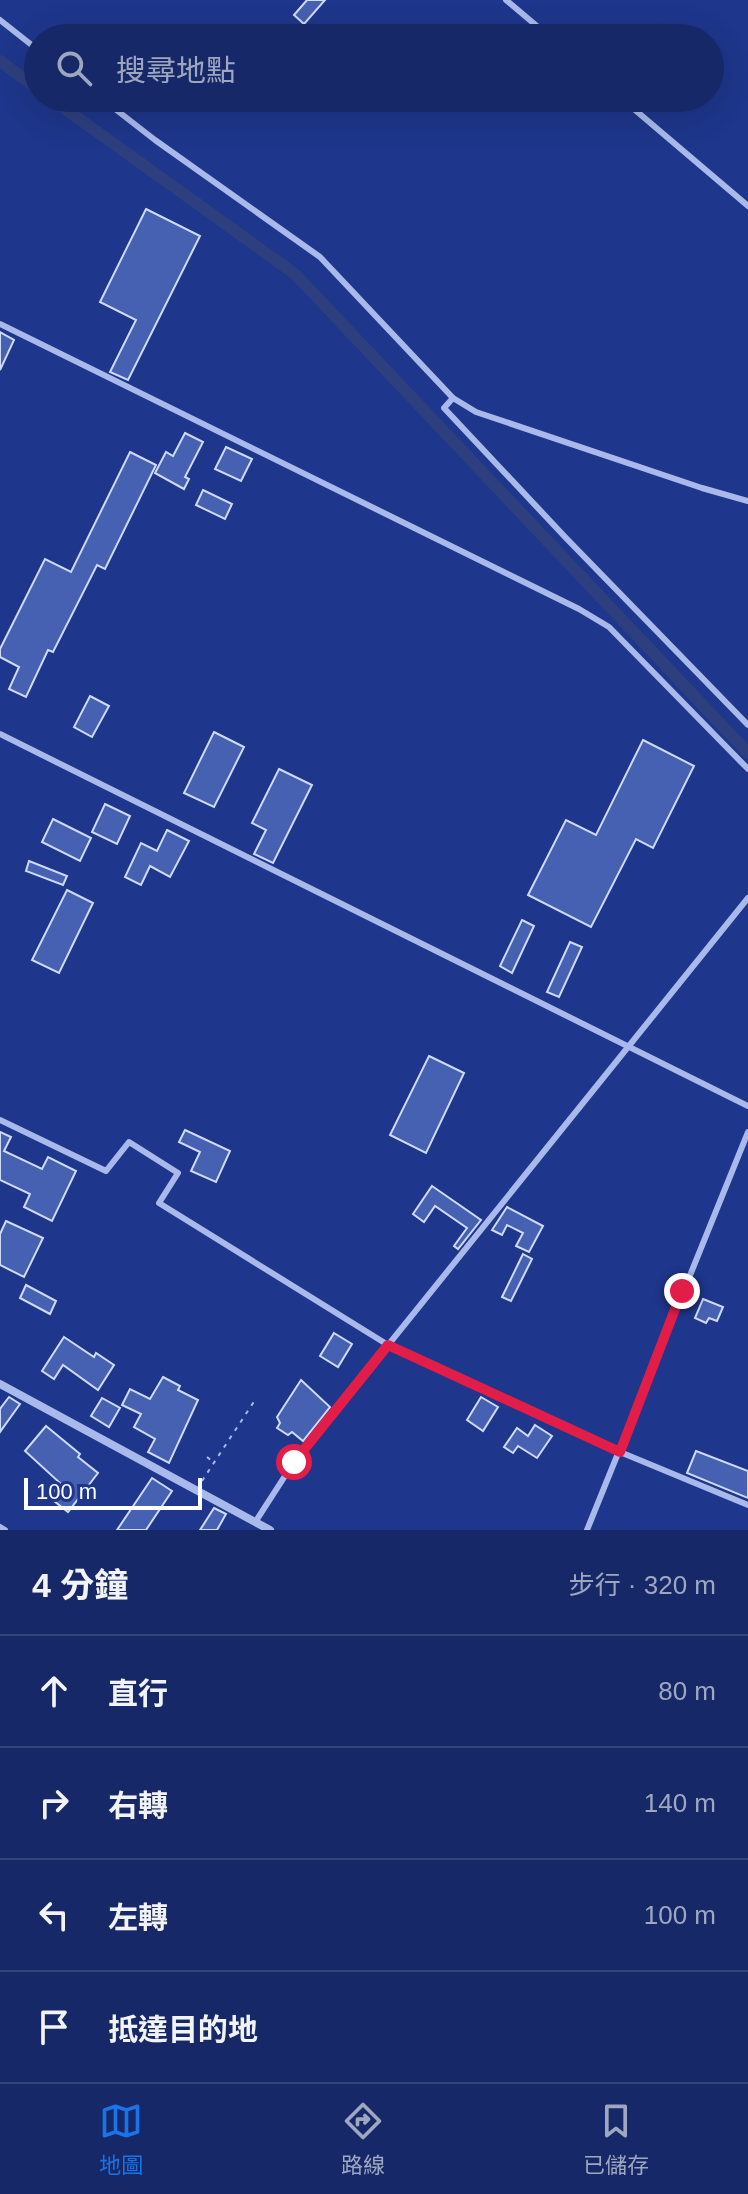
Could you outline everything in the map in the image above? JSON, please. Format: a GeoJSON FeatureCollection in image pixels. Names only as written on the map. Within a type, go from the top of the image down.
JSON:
{"type":"FeatureCollection","features":[{"type":"Feature","properties":{"kind":"street"},"geometry":{"type":"LineString","coordinates":[[0,1384],[270,1530]]}},
{"type":"Feature","properties":{"kind":"street"},"geometry":{"type":"LineString","coordinates":[[251,1530],[256,1521]]}},
{"type":"Feature","properties":{"kind":"lane"},"geometry":{"type":"LineString","coordinates":[[506,0],[534,24]]}},
{"type":"Feature","properties":{"kind":"lane"},"geometry":{"type":"LineString","coordinates":[[0,20],[24,39]]}},
{"type":"Feature","properties":{"kind":"lane"},"geometry":{"type":"LineString","coordinates":[[120,112],[320,257],[453,398],[476,412],[748,501]]}},
{"type":"Feature","properties":{"kind":"lane"},"geometry":{"type":"LineString","coordinates":[[637,112],[748,206]]}},
{"type":"Feature","properties":{"kind":"lane"},"geometry":{"type":"LineString","coordinates":[[0,324],[579,609],[609,627],[748,769]]}},
{"type":"Feature","properties":{"kind":"lane"},"geometry":{"type":"LineString","coordinates":[[453,398],[444,408],[748,725]]}},
{"type":"Feature","properties":{"kind":"lane"},"geometry":{"type":"LineString","coordinates":[[0,734],[748,1106]]}},
{"type":"Feature","properties":{"kind":"lane"},"geometry":{"type":"LineString","coordinates":[[256,1521],[294,1462],[748,898]]}},
{"type":"Feature","properties":{"kind":"lane"},"geometry":{"type":"LineString","coordinates":[[0,1120],[106,1171],[129,1142],[178,1173],[159,1203],[388,1345],[620,1452],[748,1505]]}},
{"type":"Feature","properties":{"kind":"lane"},"geometry":{"type":"LineString","coordinates":[[587,1530],[748,1132]]}},
{"type":"Feature","properties":{"kind":"path"},"geometry":{"type":"LineString","coordinates":[[197,1489],[255,1400]]}},
{"type":"Feature","properties":{"kind":"path"},"geometry":{"type":"LineString","coordinates":[[207,1457],[214,1463]]}},
{"type":"Feature","properties":{"kind":"building"},"geometry":{"type":"Polygon","coordinates":[[[307,0],[325,0],[304,24],[294,15],[307,0]]]}},
{"type":"Feature","properties":{"kind":"building"},"geometry":{"type":"Polygon","coordinates":[[[146,209],[200,236],[128,380],[110,372],[136,320],[100,302],[146,209]]]}},
{"type":"Feature","properties":{"kind":"building"},"geometry":{"type":"Polygon","coordinates":[[[0,332],[14,340],[0,370],[0,332]]]}},
{"type":"Feature","properties":{"kind":"building"},"geometry":{"type":"Polygon","coordinates":[[[185,433],[203,442],[185,477],[189,479],[184,489],[155,473],[166,452],[173,456],[185,433]]]}},
{"type":"Feature","properties":{"kind":"building"},"geometry":{"type":"Polygon","coordinates":[[[226,447],[252,459],[241,481],[215,469],[226,447]]]}},
{"type":"Feature","properties":{"kind":"building"},"geometry":{"type":"Polygon","coordinates":[[[130,452],[156,465],[105,569],[97,565],[53,652],[48,650],[26,697],[9,689],[19,667],[0,657],[0,649],[45,559],[71,572],[130,452]]]}},
{"type":"Feature","properties":{"kind":"building"},"geometry":{"type":"Polygon","coordinates":[[[203,490],[232,504],[225,519],[196,505],[203,490]]]}},
{"type":"Feature","properties":{"kind":"building"},"geometry":{"type":"Polygon","coordinates":[[[90,696],[109,706],[92,737],[74,727],[90,696]]]}},
{"type":"Feature","properties":{"kind":"building"},"geometry":{"type":"Polygon","coordinates":[[[214,732],[244,747],[214,807],[184,793],[214,732]]]}},
{"type":"Feature","properties":{"kind":"building"},"geometry":{"type":"Polygon","coordinates":[[[643,740],[694,766],[653,848],[636,839],[591,927],[528,895],[566,820],[596,835],[643,740]]]}},
{"type":"Feature","properties":{"kind":"building"},"geometry":{"type":"Polygon","coordinates":[[[279,769],[312,785],[273,863],[254,854],[266,830],[252,823],[279,769]]]}},
{"type":"Feature","properties":{"kind":"building"},"geometry":{"type":"Polygon","coordinates":[[[105,804],[130,816],[117,844],[92,832],[105,804]]]}},
{"type":"Feature","properties":{"kind":"building"},"geometry":{"type":"Polygon","coordinates":[[[53,819],[91,838],[80,861],[42,842],[53,819]]]}},
{"type":"Feature","properties":{"kind":"building"},"geometry":{"type":"Polygon","coordinates":[[[167,830],[189,841],[170,877],[150,866],[141,885],[125,877],[141,843],[157,851],[167,830]]]}},
{"type":"Feature","properties":{"kind":"building"},"geometry":{"type":"Polygon","coordinates":[[[29,861],[67,876],[63,885],[26,871],[29,861]]]}},
{"type":"Feature","properties":{"kind":"building"},"geometry":{"type":"Polygon","coordinates":[[[67,890],[93,903],[59,973],[32,960],[67,890]]]}},
{"type":"Feature","properties":{"kind":"building"},"geometry":{"type":"Polygon","coordinates":[[[522,920],[534,926],[512,973],[500,966],[522,920]]]}},
{"type":"Feature","properties":{"kind":"building"},"geometry":{"type":"Polygon","coordinates":[[[570,942],[582,947],[559,997],[547,992],[570,942]]]}},
{"type":"Feature","properties":{"kind":"building"},"geometry":{"type":"Polygon","coordinates":[[[429,1056],[464,1073],[426,1153],[390,1135],[429,1056]]]}},
{"type":"Feature","properties":{"kind":"building"},"geometry":{"type":"Polygon","coordinates":[[[185,1130],[230,1151],[216,1182],[191,1171],[200,1152],[179,1142],[185,1130]]]}},
{"type":"Feature","properties":{"kind":"building"},"geometry":{"type":"Polygon","coordinates":[[[0,1132],[11,1137],[4,1151],[42,1169],[48,1157],[76,1171],[52,1221],[24,1207],[30,1194],[0,1180],[0,1132]]]}},
{"type":"Feature","properties":{"kind":"building"},"geometry":{"type":"Polygon","coordinates":[[[432,1186],[481,1220],[458,1249],[454,1246],[467,1228],[435,1206],[424,1222],[413,1214],[432,1186]]]}},
{"type":"Feature","properties":{"kind":"building"},"geometry":{"type":"Polygon","coordinates":[[[507,1207],[543,1226],[529,1252],[516,1246],[523,1233],[507,1225],[502,1235],[492,1230],[507,1207]]]}},
{"type":"Feature","properties":{"kind":"building"},"geometry":{"type":"Polygon","coordinates":[[[6,1221],[43,1238],[24,1277],[0,1265],[0,1234],[6,1221]]]}},
{"type":"Feature","properties":{"kind":"building"},"geometry":{"type":"Polygon","coordinates":[[[523,1254],[532,1259],[511,1301],[502,1297],[523,1254]]]}},
{"type":"Feature","properties":{"kind":"building"},"geometry":{"type":"Polygon","coordinates":[[[26,1285],[56,1301],[50,1314],[20,1298],[26,1285]]]}},
{"type":"Feature","properties":{"kind":"building"},"geometry":{"type":"Polygon","coordinates":[[[703,1299],[723,1307],[717,1321],[709,1318],[706,1323],[695,1318],[703,1299]]]}},
{"type":"Feature","properties":{"kind":"building"},"geometry":{"type":"Polygon","coordinates":[[[334,1333],[352,1344],[338,1367],[320,1356],[334,1333]]]}},
{"type":"Feature","properties":{"kind":"building"},"geometry":{"type":"Polygon","coordinates":[[[64,1337],[94,1357],[96,1353],[114,1365],[98,1390],[63,1365],[54,1379],[42,1371],[64,1337]]]}},
{"type":"Feature","properties":{"kind":"building"},"geometry":{"type":"Polygon","coordinates":[[[163,1377],[180,1386],[178,1390],[198,1400],[169,1463],[148,1452],[155,1439],[134,1427],[141,1414],[122,1405],[130,1389],[150,1399],[163,1377]]]}},
{"type":"Feature","properties":{"kind":"building"},"geometry":{"type":"Polygon","coordinates":[[[301,1380],[330,1407],[303,1441],[292,1432],[288,1435],[277,1428],[280,1423],[277,1417],[301,1380]]]}},
{"type":"Feature","properties":{"kind":"building"},"geometry":{"type":"Polygon","coordinates":[[[9,1397],[20,1404],[0,1432],[0,1409],[9,1397]]]}},
{"type":"Feature","properties":{"kind":"building"},"geometry":{"type":"Polygon","coordinates":[[[481,1397],[498,1407],[483,1431],[467,1420],[481,1397]]]}},
{"type":"Feature","properties":{"kind":"building"},"geometry":{"type":"Polygon","coordinates":[[[102,1398],[120,1408],[109,1427],[91,1416],[102,1398]]]}},
{"type":"Feature","properties":{"kind":"building"},"geometry":{"type":"Polygon","coordinates":[[[535,1425],[552,1436],[537,1458],[518,1446],[513,1453],[504,1447],[517,1428],[528,1436],[535,1425]]]}},
{"type":"Feature","properties":{"kind":"building"},"geometry":{"type":"Polygon","coordinates":[[[46,1426],[98,1473],[68,1512],[49,1497],[60,1483],[25,1451],[46,1426]]]}},
{"type":"Feature","properties":{"kind":"building"},"geometry":{"type":"Polygon","coordinates":[[[696,1451],[748,1471],[748,1498],[687,1473],[696,1451]]]}},
{"type":"Feature","properties":{"kind":"building"},"geometry":{"type":"Polygon","coordinates":[[[152,1478],[172,1491],[146,1530],[117,1530],[152,1478]]]}},
{"type":"Feature","properties":{"kind":"building"},"geometry":{"type":"Polygon","coordinates":[[[214,1508],[226,1514],[217,1530],[200,1530],[214,1508]]]}},
{"type":"Feature","properties":{"kind":"waterway"},"geometry":{"type":"LineString","coordinates":[[0,61],[24,79]]}},
{"type":"Feature","properties":{"kind":"waterway"},"geometry":{"type":"LineString","coordinates":[[69,112],[295,274],[748,753]]}},
{"type":"Feature","properties":{"kind":"route"},"geometry":{"type":"LineString","coordinates":[[294,1462],[388,1345],[620,1452],[682,1291]]}}]}
